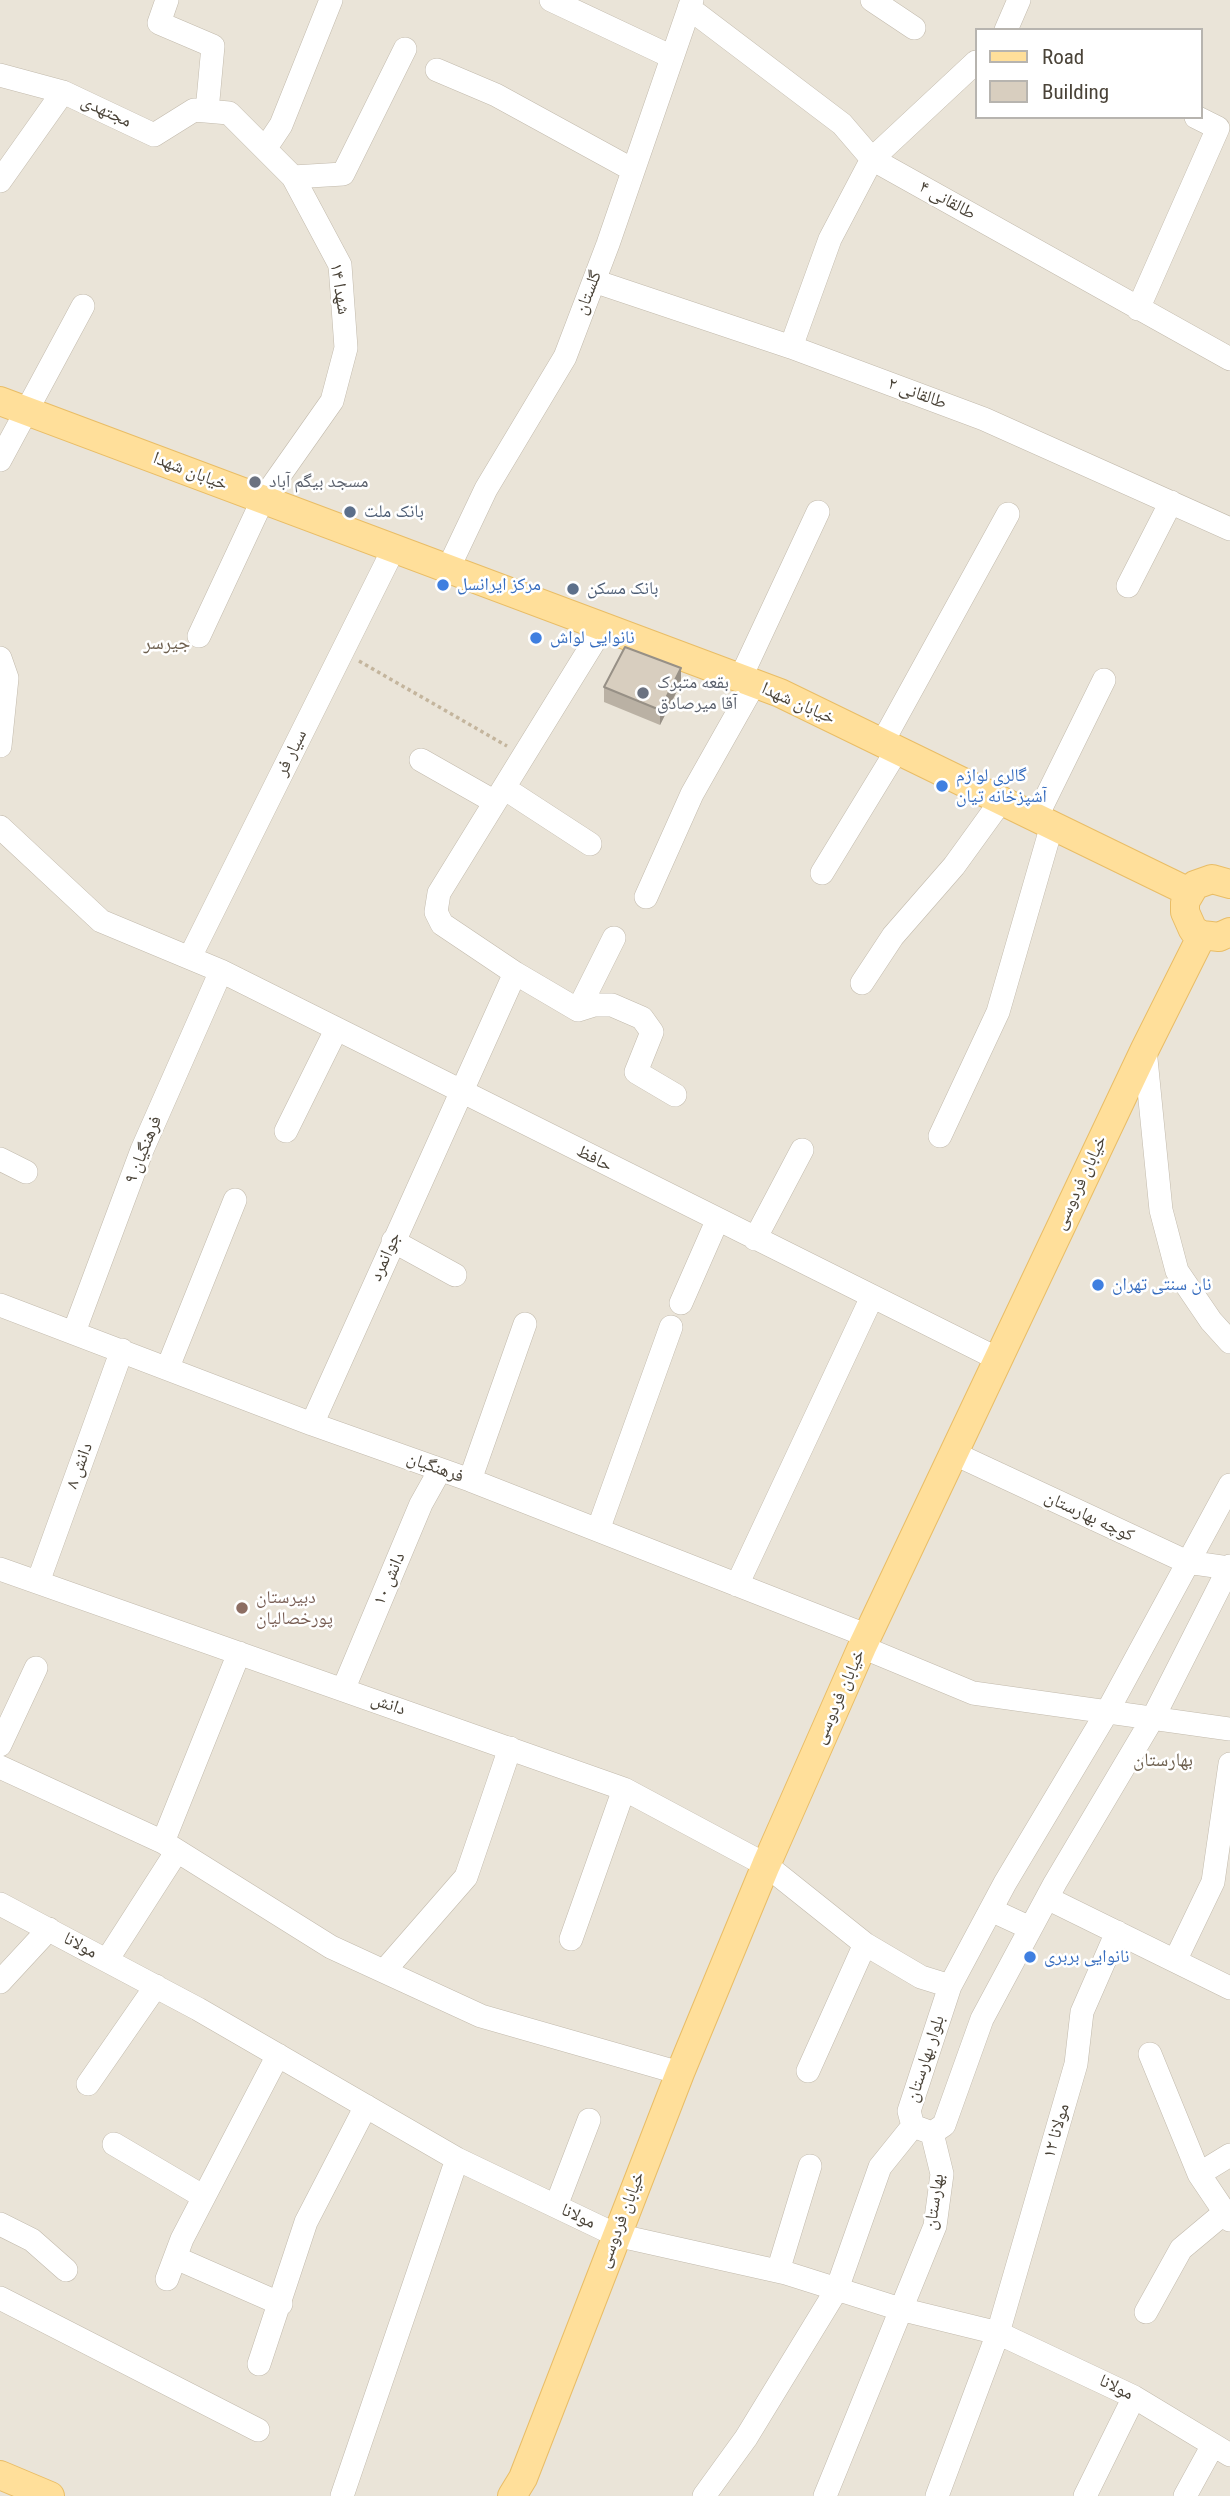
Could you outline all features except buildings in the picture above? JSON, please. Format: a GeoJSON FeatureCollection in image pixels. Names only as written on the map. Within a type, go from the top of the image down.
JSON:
{"type":"FeatureCollection","features":[{"type":"Feature","properties":{"kind":"main road","name":"خیابان شهدا"},"geometry":{"type":"LineString","coordinates":[[13,406],[747,681],[889,746],[1189,892]]}},
{"type":"Feature","properties":{"kind":"main road"},"geometry":{"type":"LineString","coordinates":[[1227,876],[1203,881],[1189,892],[1185,912],[1194,930],[1202,935],[1219,937],[1230,932]]}},
{"type":"Feature","properties":{"kind":"main road","name":"خیابان فردوسی"},"geometry":{"type":"LineString","coordinates":[[519,2490],[680,2073],[766,1865],[865,1641],[953,1453],[1144,1049],[1202,935]]}},
{"type":"Feature","properties":{"kind":"main road"},"geometry":{"type":"LineString","coordinates":[[0,2475],[50,2496]]}},
{"type":"Feature","properties":{"kind":"street"},"geometry":{"type":"LineString","coordinates":[[167,0],[159,23],[213,46],[207,111]]}},
{"type":"Feature","properties":{"kind":"street"},"geometry":{"type":"LineString","coordinates":[[265,149],[281,125],[331,0]]}},
{"type":"Feature","properties":{"kind":"street"},"geometry":{"type":"LineString","coordinates":[[551,0],[672,57]]}},
{"type":"Feature","properties":{"kind":"street"},"geometry":{"type":"LineString","coordinates":[[872,0],[914,28]]}},
{"type":"Feature","properties":{"kind":"street"},"geometry":{"type":"LineString","coordinates":[[1007,28],[1019,0]]}},
{"type":"Feature","properties":{"kind":"street","name":"گلستان"},"geometry":{"type":"LineString","coordinates":[[448,569],[486,489],[565,357],[691,4]]}},
{"type":"Feature","properties":{"kind":"street","name":"طالقانی ۴"},"geometry":{"type":"LineString","coordinates":[[691,4],[842,124],[872,159],[1230,359]]}},
{"type":"Feature","properties":{"kind":"street"},"geometry":{"type":"LineString","coordinates":[[293,177],[343,174],[405,49]]}},
{"type":"Feature","properties":{"kind":"street"},"geometry":{"type":"LineString","coordinates":[[791,347],[830,239],[872,159],[974,63]]}},
{"type":"Feature","properties":{"kind":"street"},"geometry":{"type":"LineString","coordinates":[[436,69],[496,95],[633,170]]}},
{"type":"Feature","properties":{"kind":"street","name":"مجتهدی"},"geometry":{"type":"LineString","coordinates":[[0,75],[63,92],[154,135],[194,110],[207,111]]}},
{"type":"Feature","properties":{"kind":"street"},"geometry":{"type":"LineString","coordinates":[[0,181],[63,92]]}},
{"type":"Feature","properties":{"kind":"street","name":"شهدا ۱۴"},"geometry":{"type":"LineString","coordinates":[[199,636],[262,499],[332,401],[346,348],[340,265],[293,177],[229,113],[207,111]]}},
{"type":"Feature","properties":{"kind":"street"},"geometry":{"type":"LineString","coordinates":[[1138,309],[1218,128],[1200,119]]}},
{"type":"Feature","properties":{"kind":"street","name":"طالقانی ۲"},"geometry":{"type":"LineString","coordinates":[[594,281],[791,347],[984,419],[1230,529]]}},
{"type":"Feature","properties":{"kind":"street"},"geometry":{"type":"LineString","coordinates":[[0,460],[13,406],[83,306]]}},
{"type":"Feature","properties":{"kind":"street"},"geometry":{"type":"LineString","coordinates":[[1128,586],[1171,502]]}},
{"type":"Feature","properties":{"kind":"street"},"geometry":{"type":"LineString","coordinates":[[646,897],[747,681],[818,512]]}},
{"type":"Feature","properties":{"kind":"street"},"geometry":{"type":"LineString","coordinates":[[822,873],[1008,514]]}},
{"type":"Feature","properties":{"kind":"street","name":"سیار فر"},"geometry":{"type":"LineString","coordinates":[[190,957],[394,548]]}},
{"type":"Feature","properties":{"kind":"street"},"geometry":{"type":"LineString","coordinates":[[603,627],[439,893],[436,912],[442,924],[515,973],[578,1010],[594,1005],[612,1005],[642,1018],[652,1032],[636,1072],[675,1095]]}},
{"type":"Feature","properties":{"kind":"street"},"geometry":{"type":"LineString","coordinates":[[0,658],[7,678],[0,746]]}},
{"type":"Feature","properties":{"kind":"street"},"geometry":{"type":"LineString","coordinates":[[940,1136],[998,1012],[1044,822],[1104,680]]}},
{"type":"Feature","properties":{"kind":"street"},"geometry":{"type":"LineString","coordinates":[[421,760],[500,795],[590,844]]}},
{"type":"Feature","properties":{"kind":"street"},"geometry":{"type":"LineString","coordinates":[[862,983],[893,936],[954,866],[1001,801]]}},
{"type":"Feature","properties":{"kind":"street","name":"حافظ"},"geometry":{"type":"LineString","coordinates":[[4,841],[101,921],[221,971],[755,1238],[871,1299],[998,1359]]}},
{"type":"Feature","properties":{"kind":"street"},"geometry":{"type":"LineString","coordinates":[[578,1010],[614,938]]}},
{"type":"Feature","properties":{"kind":"street","name":"فرهنگیان ۹"},"geometry":{"type":"LineString","coordinates":[[74,1332],[142,1150],[221,971]]}},
{"type":"Feature","properties":{"kind":"street","name":"جوانمرد"},"geometry":{"type":"LineString","coordinates":[[312,1424],[460,1090],[515,973]]}},
{"type":"Feature","properties":{"kind":"street"},"geometry":{"type":"LineString","coordinates":[[286,1131],[336,1030]]}},
{"type":"Feature","properties":{"kind":"street"},"geometry":{"type":"LineString","coordinates":[[1144,1049],[1161,1210],[1177,1271],[1210,1321],[1230,1342]]}},
{"type":"Feature","properties":{"kind":"street"},"geometry":{"type":"LineString","coordinates":[[755,1238],[802,1150]]}},
{"type":"Feature","properties":{"kind":"street"},"geometry":{"type":"LineString","coordinates":[[0,1159],[26,1172]]}},
{"type":"Feature","properties":{"kind":"street"},"geometry":{"type":"LineString","coordinates":[[168,1367],[235,1200]]}},
{"type":"Feature","properties":{"kind":"street"},"geometry":{"type":"LineString","coordinates":[[681,1303],[717,1221]]}},
{"type":"Feature","properties":{"kind":"street"},"geometry":{"type":"LineString","coordinates":[[393,1241],[455,1275]]}},
{"type":"Feature","properties":{"kind":"street"},"geometry":{"type":"LineString","coordinates":[[737,1585],[871,1299]]}},
{"type":"Feature","properties":{"kind":"street","name":"فرهنگیان"},"geometry":{"type":"LineString","coordinates":[[0,1305],[312,1424],[470,1480],[737,1585],[865,1641],[973,1693],[1154,1717]]}},
{"type":"Feature","properties":{"kind":"street"},"geometry":{"type":"LineString","coordinates":[[470,1480],[525,1324]]}},
{"type":"Feature","properties":{"kind":"street"},"geometry":{"type":"LineString","coordinates":[[598,1530],[671,1327]]}},
{"type":"Feature","properties":{"kind":"street","name":"دانش ۸"},"geometry":{"type":"LineString","coordinates":[[38,1582],[122,1350]]}},
{"type":"Feature","properties":{"kind":"street","name":"کوچه بهارستان"},"geometry":{"type":"LineString","coordinates":[[953,1453],[1187,1562],[1229,1567]]}},
{"type":"Feature","properties":{"kind":"street","name":"دانش ۱۰"},"geometry":{"type":"LineString","coordinates":[[343,1690],[421,1504],[440,1469]]}},
{"type":"Feature","properties":{"kind":"street","name":"بلوار بهارستان"},"geometry":{"type":"LineString","coordinates":[[923,2129],[909,2111],[950,1986],[991,1910],[1107,1712],[1230,1485]]}},
{"type":"Feature","properties":{"kind":"street"},"geometry":{"type":"LineString","coordinates":[[704,2496],[746,2438],[837,2289],[880,2167],[923,2129],[944,2125],[982,2019],[1047,1898],[1154,1717],[1229,1567]]}},
{"type":"Feature","properties":{"kind":"street","name":"دانش"},"geometry":{"type":"LineString","coordinates":[[0,1569],[624,1789],[766,1865],[865,1944],[921,1977],[950,1986]]}},
{"type":"Feature","properties":{"kind":"street"},"geometry":{"type":"LineString","coordinates":[[107,1960],[170,1847],[239,1653]]}},
{"type":"Feature","properties":{"kind":"street"},"geometry":{"type":"LineString","coordinates":[[0,1745],[36,1668]]}},
{"type":"Feature","properties":{"kind":"street"},"geometry":{"type":"LineString","coordinates":[[1154,1717],[1230,1728]]}},
{"type":"Feature","properties":{"kind":"street"},"geometry":{"type":"LineString","coordinates":[[385,1970],[466,1877],[510,1748]]}},
{"type":"Feature","properties":{"kind":"street"},"geometry":{"type":"LineString","coordinates":[[1175,1961],[1213,1882],[1230,1764]]}},
{"type":"Feature","properties":{"kind":"street"},"geometry":{"type":"LineString","coordinates":[[0,1767],[170,1847],[331,1947],[481,2016],[680,2073]]}},
{"type":"Feature","properties":{"kind":"street"},"geometry":{"type":"LineString","coordinates":[[570,1938],[624,1789]]}},
{"type":"Feature","properties":{"kind":"street"},"geometry":{"type":"LineString","coordinates":[[1047,1898],[1230,1989]]}},
{"type":"Feature","properties":{"kind":"street","name":"مولانا"},"geometry":{"type":"LineString","coordinates":[[0,1904],[156,1986],[457,2159],[617,2235],[778,2272],[900,2309],[998,2333],[1134,2397],[1222,2450]]}},
{"type":"Feature","properties":{"kind":"street"},"geometry":{"type":"LineString","coordinates":[[991,1910],[1030,1928]]}},
{"type":"Feature","properties":{"kind":"street"},"geometry":{"type":"LineString","coordinates":[[0,1982],[49,1930]]}},
{"type":"Feature","properties":{"kind":"street","name":"مولانا ۱۲"},"geometry":{"type":"LineString","coordinates":[[937,2496],[998,2333],[1076,2064],[1082,2012],[1117,1933]]}},
{"type":"Feature","properties":{"kind":"street"},"geometry":{"type":"LineString","coordinates":[[808,2071],[865,1944]]}},
{"type":"Feature","properties":{"kind":"street"},"geometry":{"type":"LineString","coordinates":[[88,2084],[156,1986]]}},
{"type":"Feature","properties":{"kind":"street"},"geometry":{"type":"LineString","coordinates":[[1146,2312],[1181,2249],[1227,2217],[1199,2174],[1150,2054]]}},
{"type":"Feature","properties":{"kind":"street"},"geometry":{"type":"LineString","coordinates":[[278,2055],[204,2197],[171,2268],[281,2304]]}},
{"type":"Feature","properties":{"kind":"street"},"geometry":{"type":"LineString","coordinates":[[259,2364],[306,2222],[366,2106]]}},
{"type":"Feature","properties":{"kind":"street"},"geometry":{"type":"LineString","coordinates":[[556,2206],[589,2120]]}},
{"type":"Feature","properties":{"kind":"street","name":"بهارستان"},"geometry":{"type":"LineString","coordinates":[[825,2496],[935,2225],[942,2174],[923,2129]]}},
{"type":"Feature","properties":{"kind":"street"},"geometry":{"type":"LineString","coordinates":[[114,2144],[204,2197]]}},
{"type":"Feature","properties":{"kind":"street"},"geometry":{"type":"LineString","coordinates":[[1199,2174],[1230,2155]]}},
{"type":"Feature","properties":{"kind":"street"},"geometry":{"type":"LineString","coordinates":[[342,2496],[457,2159]]}},
{"type":"Feature","properties":{"kind":"street"},"geometry":{"type":"LineString","coordinates":[[778,2272],[810,2166]]}},
{"type":"Feature","properties":{"kind":"street"},"geometry":{"type":"LineString","coordinates":[[0,2224],[32,2240],[66,2270]]}},
{"type":"Feature","properties":{"kind":"street"},"geometry":{"type":"LineString","coordinates":[[0,2298],[258,2430]]}},
{"type":"Feature","properties":{"kind":"street"},"geometry":{"type":"LineString","coordinates":[[1085,2496],[1134,2397]]}},
{"type":"Feature","properties":{"kind":"street"},"geometry":{"type":"LineString","coordinates":[[1185,2496],[1222,2450]]}},
{"type":"Feature","properties":{"kind":"path"},"geometry":{"type":"LineString","coordinates":[[342,652],[524,756]]}},
{"type":"Feature","properties":{"kind":"shaded area"},"geometry":{"type":"Polygon","coordinates":[[[0,0],[1230,0],[1230,2496],[0,2496],[0,0]]]}},
{"type":"Feature","properties":{"kind":"place","name":"مسجد بیگم آباد"},"geometry":{"type":"Point","coordinates":[255,482]}},
{"type":"Feature","properties":{"kind":"place","name":"بانک ملت"},"geometry":{"type":"Point","coordinates":[350,512]}},
{"type":"Feature","properties":{"kind":"place","name":"مرکز ایرانسل"},"geometry":{"type":"Point","coordinates":[443,585]}},
{"type":"Feature","properties":{"kind":"place","name":"بانک مسکن"},"geometry":{"type":"Point","coordinates":[573,589]}},
{"type":"Feature","properties":{"kind":"place","name":"نانوایی لواش"},"geometry":{"type":"Point","coordinates":[536,638]}},
{"type":"Feature","properties":{"kind":"place","name":"بقعه متبرک آقا میرصادق"},"geometry":{"type":"Point","coordinates":[643,693]}},
{"type":"Feature","properties":{"kind":"place","name":"گالری لوازم آشپزخانه تیان"},"geometry":{"type":"Point","coordinates":[942,786]}},
{"type":"Feature","properties":{"kind":"place","name":"نان سنتی تهران"},"geometry":{"type":"Point","coordinates":[1098,1285]}},
{"type":"Feature","properties":{"kind":"place","name":"دبیرستان پورخصالیان"},"geometry":{"type":"Point","coordinates":[242,1608]}},
{"type":"Feature","properties":{"kind":"place","name":"نانوایی بربری"},"geometry":{"type":"Point","coordinates":[1030,1957]}},
{"type":"Feature","properties":{"kind":"district","name":"جیرسر"},"geometry":{"type":"Point","coordinates":[167,644]}},
{"type":"Feature","properties":{"kind":"district","name":"بهارستان"},"geometry":{"type":"Point","coordinates":[1163,1761]}}]}
